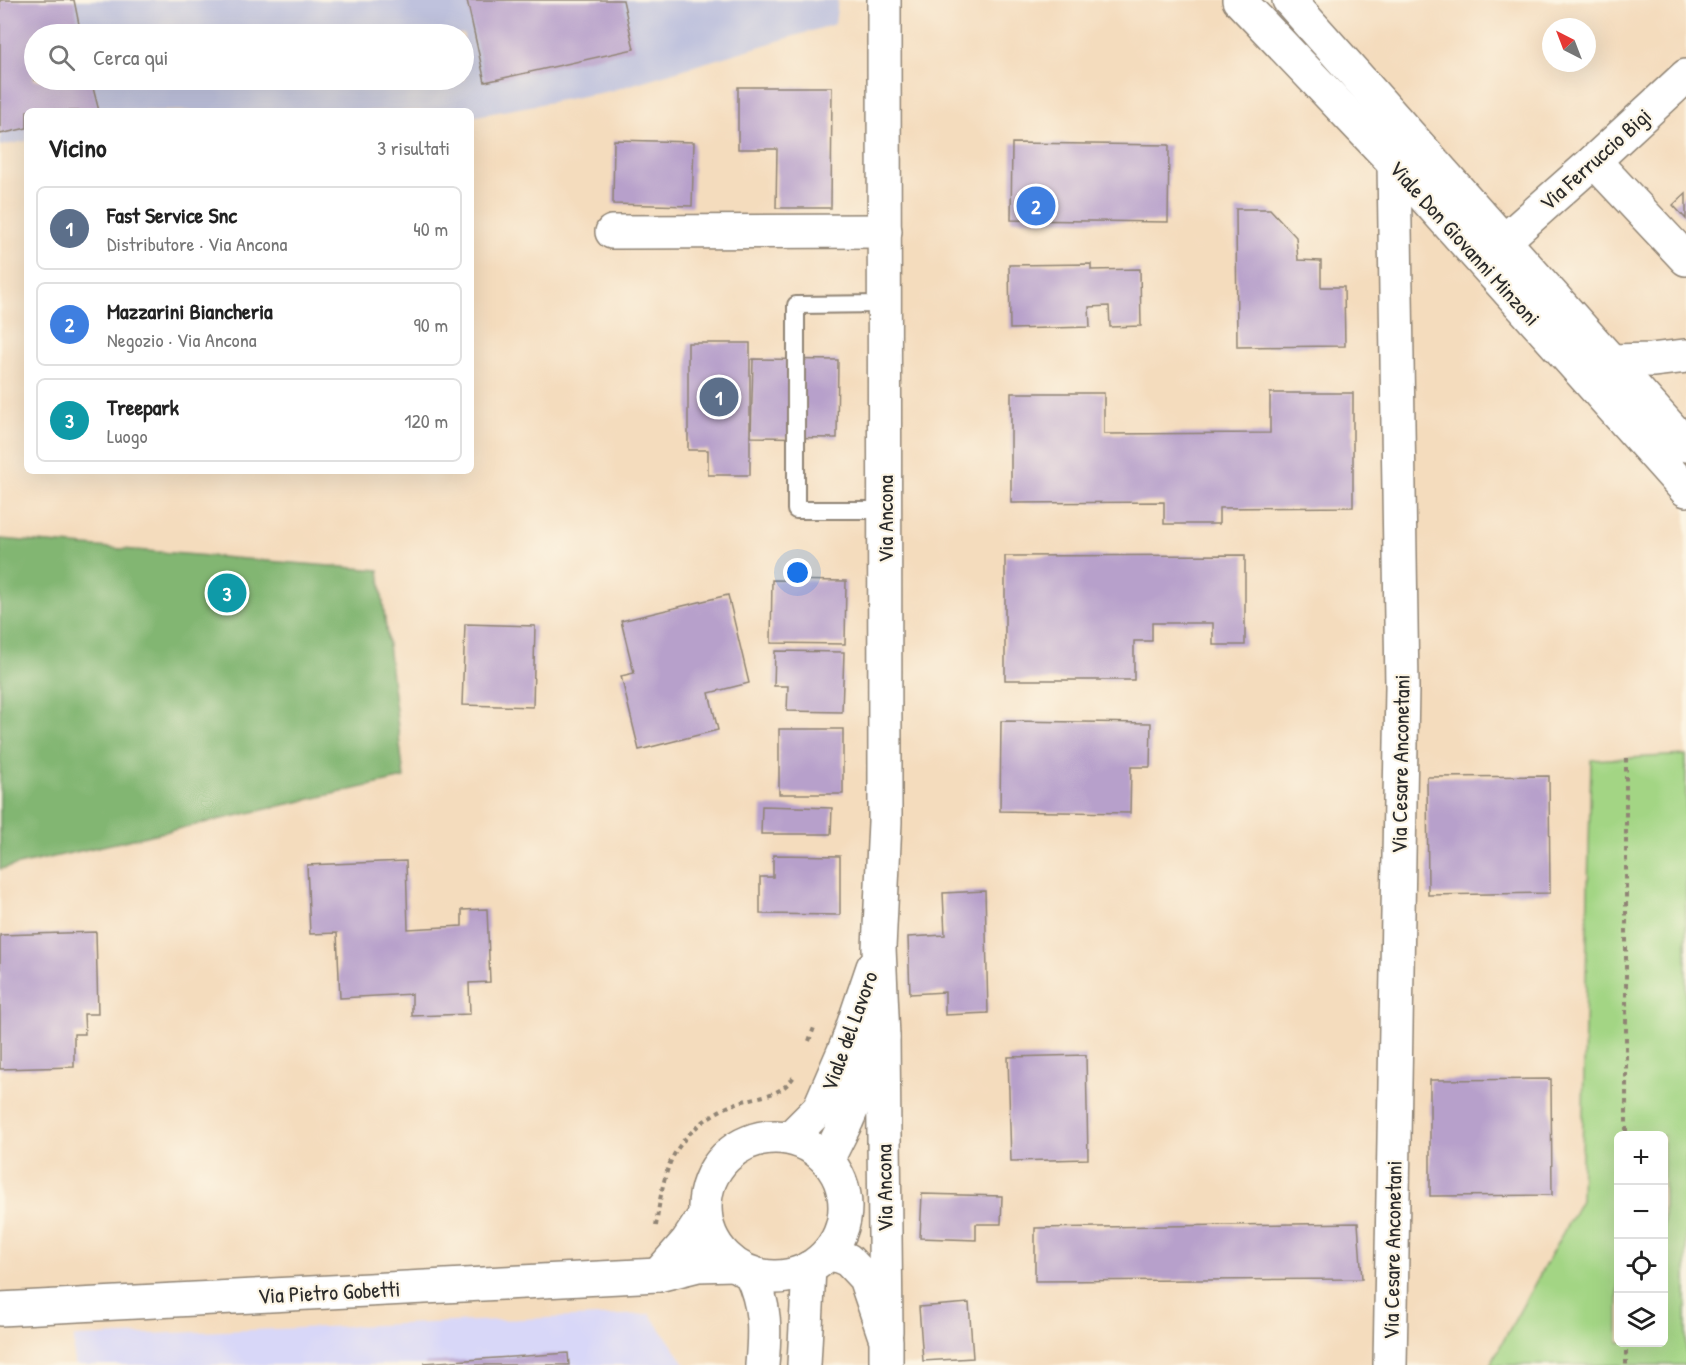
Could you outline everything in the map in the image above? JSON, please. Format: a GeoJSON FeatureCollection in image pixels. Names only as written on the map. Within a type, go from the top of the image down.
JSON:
{"type":"FeatureCollection","features":[{"type":"Feature","properties":{"kind":"main road","name":"Via Ancona"},"geometry":{"type":"LineString","coordinates":[[884,0],[885,822],[879,948],[883,1037],[886,1352]]}},
{"type":"Feature","properties":{"kind":"main road","name":"Viale Don Giovanni Minzoni"},"geometry":{"type":"LineString","coordinates":[[1239,0],[1394,164],[1686,490]]}},
{"type":"Feature","properties":{"kind":"main road","name":"Viale Don Giovanni Minzoni"},"geometry":{"type":"LineString","coordinates":[[1289,0],[1686,445]]}},
{"type":"Feature","properties":{"kind":"main road","name":"Via Ferruccio Bigi"},"geometry":{"type":"LineString","coordinates":[[1504,241],[1686,76]]}},
{"type":"Feature","properties":{"kind":"main road"},"geometry":{"type":"LineString","coordinates":[[1594,161],[1686,259]]}},
{"type":"Feature","properties":{"kind":"main road","name":"Via Cesare Anconetani"},"geometry":{"type":"LineString","coordinates":[[1390,1365],[1402,687],[1394,164]]}},
{"type":"Feature","properties":{"kind":"main road"},"geometry":{"type":"LineString","coordinates":[[612,232],[885,231]]}},
{"type":"Feature","properties":{"kind":"main road"},"geometry":{"type":"LineString","coordinates":[[1611,361],[1686,356]]}},
{"type":"Feature","properties":{"kind":"main road","name":"Viale del Lavoro"},"geometry":{"type":"LineString","coordinates":[[790,1138],[819,1109],[848,1044],[879,948]]}},
{"type":"Feature","properties":{"kind":"main road","name":"Via Ancona"},"geometry":{"type":"LineString","coordinates":[[827,1160],[883,1037]]}},
{"type":"Feature","properties":{"kind":"main road"},"geometry":{"type":"LineString","coordinates":[[742,1269],[771,1278],[791,1275],[819,1260],[839,1234],[844,1215],[844,1196],[838,1176],[827,1160],[810,1146],[790,1138],[768,1137],[746,1142],[728,1155],[713,1172],[705,1192],[705,1215],[709,1234],[719,1251],[742,1269],[759,1291],[766,1327],[762,1365]]}},
{"type":"Feature","properties":{"kind":"main road"},"geometry":{"type":"LineString","coordinates":[[657,1275],[687,1242],[705,1215]]}},
{"type":"Feature","properties":{"kind":"main road","name":"Via Ancona"},"geometry":{"type":"LineString","coordinates":[[819,1260],[848,1260],[865,1278],[886,1352]]}},
{"type":"Feature","properties":{"kind":"main road"},"geometry":{"type":"LineString","coordinates":[[804,1365],[819,1260]]}},
{"type":"Feature","properties":{"kind":"main road","name":"Via Pietro Gobetti"},"geometry":{"type":"LineString","coordinates":[[0,1309],[657,1275],[698,1265],[742,1269]]}},
{"type":"Feature","properties":{"kind":"lane"},"geometry":{"type":"LineString","coordinates":[[884,304],[796,305],[796,510],[885,510]]}},
{"type":"Feature","properties":{"kind":"path"},"geometry":{"type":"LineString","coordinates":[[1626,758],[1626,1131]]}},
{"type":"Feature","properties":{"kind":"path"},"geometry":{"type":"LineString","coordinates":[[807,1045],[816,1024]]}},
{"type":"Feature","properties":{"kind":"path"},"geometry":{"type":"LineString","coordinates":[[657,1275],[654,1241],[664,1183],[671,1160],[686,1139],[705,1121],[722,1109],[745,1100],[770,1095],[785,1088],[794,1077],[798,1066]]}},
{"type":"Feature","properties":{"kind":"path"},"geometry":{"type":"LineString","coordinates":[[1626,1347],[1626,1365]]}},
{"type":"Feature","properties":{"kind":"shaded area"},"geometry":{"type":"Polygon","coordinates":[[[0,0],[838,0],[835,24],[610,91],[474,116],[474,108],[24,108],[24,142],[0,146],[0,0]]]}},
{"type":"Feature","properties":{"kind":"shaded area"},"geometry":{"type":"Polygon","coordinates":[[[650,1314],[686,1365],[74,1365],[74,1337],[650,1314]]]}},
{"type":"Feature","properties":{"kind":"green space"},"geometry":{"type":"Polygon","coordinates":[[[0,539],[379,570],[404,778],[0,869],[0,539]]]}},
{"type":"Feature","properties":{"kind":"green space"},"geometry":{"type":"Polygon","coordinates":[[[1686,755],[1686,1365],[1490,1365],[1581,1200],[1591,760],[1686,755]]]}},
{"type":"Feature","properties":{"kind":"building"},"geometry":{"type":"Polygon","coordinates":[[[0,0],[74,0],[79,24],[24,24],[24,90],[94,90],[98,108],[24,108],[24,129],[0,134],[0,0]]]}},
{"type":"Feature","properties":{"kind":"building"},"geometry":{"type":"Polygon","coordinates":[[[467,0],[623,0],[634,49],[485,82],[467,0]]]}},
{"type":"Feature","properties":{"kind":"building"},"geometry":{"type":"Polygon","coordinates":[[[738,87],[832,87],[831,208],[776,208],[777,149],[738,149],[738,87]]]}},
{"type":"Feature","properties":{"kind":"building"},"geometry":{"type":"Polygon","coordinates":[[[614,140],[694,142],[692,206],[613,204],[614,140]]]}},
{"type":"Feature","properties":{"kind":"building"},"geometry":{"type":"Polygon","coordinates":[[[1012,143],[1169,145],[1168,222],[1011,220],[1012,143]]]}},
{"type":"Feature","properties":{"kind":"building"},"geometry":{"type":"Polygon","coordinates":[[[1686,193],[1686,219],[1673,205],[1686,193]]]}},
{"type":"Feature","properties":{"kind":"building"},"geometry":{"type":"Polygon","coordinates":[[[1236,209],[1270,209],[1296,237],[1298,260],[1321,261],[1321,287],[1344,287],[1345,346],[1237,347],[1236,209]]]}},
{"type":"Feature","properties":{"kind":"building"},"geometry":{"type":"Polygon","coordinates":[[[1091,264],[1091,270],[1140,269],[1141,326],[1110,327],[1109,306],[1089,307],[1090,327],[1010,329],[1009,265],[1091,264]]]}},
{"type":"Feature","properties":{"kind":"building"},"geometry":{"type":"Polygon","coordinates":[[[688,343],[750,343],[750,475],[708,475],[708,450],[688,450],[688,343]]]}},
{"type":"Feature","properties":{"kind":"building"},"geometry":{"type":"Polygon","coordinates":[[[753,359],[838,360],[837,438],[751,437],[753,359]]]}},
{"type":"Feature","properties":{"kind":"building"},"geometry":{"type":"Polygon","coordinates":[[[1011,393],[1104,393],[1104,434],[1270,433],[1270,393],[1353,393],[1353,507],[1219,508],[1219,524],[1164,524],[1164,502],[1011,503],[1011,393]]]}},
{"type":"Feature","properties":{"kind":"building"},"geometry":{"type":"Polygon","coordinates":[[[1245,555],[1245,645],[1213,645],[1213,623],[1152,623],[1152,641],[1134,641],[1134,680],[1005,680],[1005,556],[1245,555]]]}},
{"type":"Feature","properties":{"kind":"building"},"geometry":{"type":"Polygon","coordinates":[[[772,580],[846,581],[845,644],[771,643],[772,580]]]}},
{"type":"Feature","properties":{"kind":"building"},"geometry":{"type":"Polygon","coordinates":[[[728,595],[749,683],[709,693],[718,730],[639,750],[621,676],[634,673],[621,621],[728,595]]]}},
{"type":"Feature","properties":{"kind":"building"},"geometry":{"type":"Polygon","coordinates":[[[465,624],[535,626],[533,707],[462,705],[465,624]]]}},
{"type":"Feature","properties":{"kind":"building"},"geometry":{"type":"Polygon","coordinates":[[[775,651],[844,652],[842,712],[787,711],[788,686],[774,686],[775,651]]]}},
{"type":"Feature","properties":{"kind":"building"},"geometry":{"type":"Polygon","coordinates":[[[1001,721],[1151,723],[1150,767],[1131,767],[1130,813],[1000,811],[1001,721]]]}},
{"type":"Feature","properties":{"kind":"building"},"geometry":{"type":"Polygon","coordinates":[[[779,729],[843,729],[843,794],[779,794],[779,729]]]}},
{"type":"Feature","properties":{"kind":"building"},"geometry":{"type":"Polygon","coordinates":[[[1549,776],[1550,893],[1428,895],[1427,777],[1549,776]]]}},
{"type":"Feature","properties":{"kind":"building"},"geometry":{"type":"Polygon","coordinates":[[[762,806],[832,808],[831,834],[761,834],[762,806]]]}},
{"type":"Feature","properties":{"kind":"building"},"geometry":{"type":"Polygon","coordinates":[[[773,855],[840,856],[840,915],[760,914],[760,877],[773,877],[773,855]]]}},
{"type":"Feature","properties":{"kind":"building"},"geometry":{"type":"Polygon","coordinates":[[[406,861],[408,929],[462,926],[462,910],[487,909],[490,982],[469,983],[470,1014],[412,1016],[412,994],[340,998],[337,933],[310,934],[307,865],[406,861]]]}},
{"type":"Feature","properties":{"kind":"building"},"geometry":{"type":"Polygon","coordinates":[[[985,891],[988,1013],[945,1015],[945,992],[910,994],[908,937],[945,935],[943,893],[985,891]]]}},
{"type":"Feature","properties":{"kind":"building"},"geometry":{"type":"Polygon","coordinates":[[[96,932],[98,1014],[84,1014],[85,1034],[74,1034],[74,1067],[0,1069],[0,935],[96,932]]]}},
{"type":"Feature","properties":{"kind":"building"},"geometry":{"type":"Polygon","coordinates":[[[1086,1055],[1088,1159],[1011,1161],[1008,1057],[1086,1055]]]}},
{"type":"Feature","properties":{"kind":"building"},"geometry":{"type":"Polygon","coordinates":[[[1551,1079],[1552,1195],[1430,1196],[1430,1080],[1551,1079]]]}},
{"type":"Feature","properties":{"kind":"building"},"geometry":{"type":"Polygon","coordinates":[[[922,1194],[1002,1196],[1001,1224],[976,1224],[976,1240],[920,1238],[922,1194]]]}},
{"type":"Feature","properties":{"kind":"building"},"geometry":{"type":"Polygon","coordinates":[[[1358,1223],[1362,1279],[1035,1281],[1035,1228],[1358,1223]]]}},
{"type":"Feature","properties":{"kind":"building"},"geometry":{"type":"Polygon","coordinates":[[[969,1303],[973,1358],[923,1361],[919,1307],[969,1303]]]}},
{"type":"Feature","properties":{"kind":"building"},"geometry":{"type":"Polygon","coordinates":[[[568,1353],[569,1365],[425,1365],[425,1363],[568,1353]]]}},
{"type":"Feature","properties":{"kind":"place","name":"Mazzarini Biancheria"},"geometry":{"type":"Point","coordinates":[1036,206]}},
{"type":"Feature","properties":{"kind":"place","name":"Fast Service Snc"},"geometry":{"type":"Point","coordinates":[719,397]}},
{"type":"Feature","properties":{"kind":"place","name":"Treepark"},"geometry":{"type":"Point","coordinates":[227,593]}}]}
